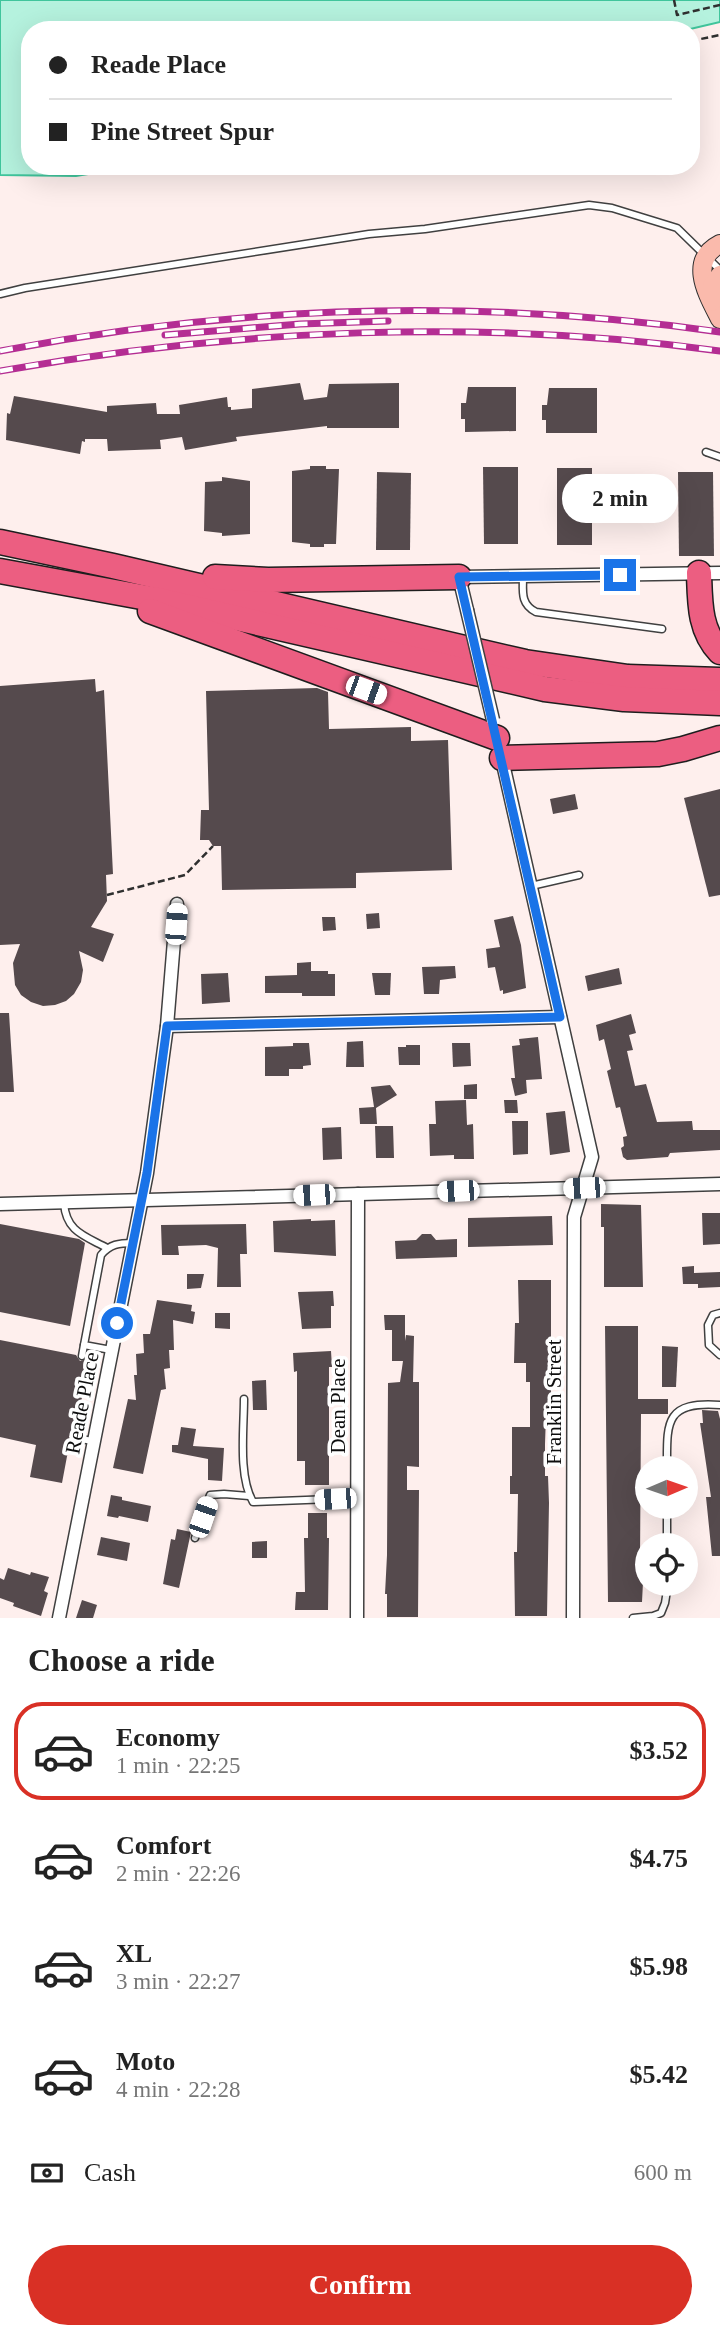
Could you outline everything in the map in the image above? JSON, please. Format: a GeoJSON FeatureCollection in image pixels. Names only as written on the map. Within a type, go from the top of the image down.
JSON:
{"type":"FeatureCollection","features":[{"type":"Feature","properties":{"kind":"highway"},"geometry":{"type":"LineString","coordinates":[[0,542],[551,667],[642,678],[720,680]]}},
{"type":"Feature","properties":{"kind":"highway"},"geometry":{"type":"LineString","coordinates":[[113,566],[252,580],[459,577]]}},
{"type":"Feature","properties":{"kind":"highway"},"geometry":{"type":"LineString","coordinates":[[0,571],[197,608],[545,689],[637,700],[720,703]]}},
{"type":"Feature","properties":{"kind":"highway"},"geometry":{"type":"LineString","coordinates":[[709,573],[702,618],[706,633],[720,652]]}},
{"type":"Feature","properties":{"kind":"highway"},"geometry":{"type":"LineString","coordinates":[[53,580],[113,597],[497,739],[657,754],[720,738]]}},
{"type":"Feature","properties":{"kind":"street"},"geometry":{"type":"LineString","coordinates":[[713,249],[702,265],[702,276],[716,310]]}},
{"type":"Feature","properties":{"kind":"street"},"geometry":{"type":"LineString","coordinates":[[716,310],[712,286],[720,272]]}},
{"type":"Feature","properties":{"kind":"street"},"geometry":{"type":"LineString","coordinates":[[459,577],[709,573]]}},
{"type":"Feature","properties":{"kind":"street","name":"Franklin Street"},"geometry":{"type":"LineString","coordinates":[[459,577],[592,1157],[574,1217],[573,1618]]}},
{"type":"Feature","properties":{"kind":"street","name":"Reade Place"},"geometry":{"type":"LineString","coordinates":[[59,1618],[147,1173],[167,1026],[177,904]]}},
{"type":"Feature","properties":{"kind":"street"},"geometry":{"type":"LineString","coordinates":[[167,1026],[560,1017]]}},
{"type":"Feature","properties":{"kind":"street"},"geometry":{"type":"LineString","coordinates":[[0,1204],[720,1184]]}},
{"type":"Feature","properties":{"kind":"street","name":"Dean Place"},"geometry":{"type":"LineString","coordinates":[[357,1618],[358,1194]]}},
{"type":"Feature","properties":{"kind":"lane"},"geometry":{"type":"LineString","coordinates":[[0,294],[369,234],[425,229],[589,205],[612,208],[668,223],[713,249],[720,272]]}},
{"type":"Feature","properties":{"kind":"lane"},"geometry":{"type":"LineString","coordinates":[[706,452],[720,457]]}},
{"type":"Feature","properties":{"kind":"lane"},"geometry":{"type":"LineString","coordinates":[[523,576],[523,600],[528,608],[536,612],[662,629]]}},
{"type":"Feature","properties":{"kind":"lane"},"geometry":{"type":"LineString","coordinates":[[531,887],[579,875]]}},
{"type":"Feature","properties":{"kind":"lane"},"geometry":{"type":"LineString","coordinates":[[64,1203],[65,1216],[75,1231],[107,1248]]}},
{"type":"Feature","properties":{"kind":"lane"},"geometry":{"type":"LineString","coordinates":[[82,1356],[101,1255],[107,1248],[119,1243],[133,1242]]}},
{"type":"Feature","properties":{"kind":"lane"},"geometry":{"type":"LineString","coordinates":[[720,1313],[713,1315],[708,1325],[709,1345],[720,1355]]}},
{"type":"Feature","properties":{"kind":"lane"},"geometry":{"type":"LineString","coordinates":[[84,1345],[112,1350]]}},
{"type":"Feature","properties":{"kind":"lane"},"geometry":{"type":"LineString","coordinates":[[244,1399],[244,1474],[246,1491],[253,1502],[357,1498]]}},
{"type":"Feature","properties":{"kind":"lane"},"geometry":{"type":"LineString","coordinates":[[667,1456],[668,1424],[675,1413],[691,1406],[720,1405]]}},
{"type":"Feature","properties":{"kind":"lane"},"geometry":{"type":"LineString","coordinates":[[74,1438],[94,1442]]}},
{"type":"Feature","properties":{"kind":"lane"},"geometry":{"type":"LineString","coordinates":[[195,1538],[210,1495],[250,1496]]}},
{"type":"Feature","properties":{"kind":"lane"},"geometry":{"type":"LineString","coordinates":[[633,1618],[654,1617],[661,1613],[666,1596]]}},
{"type":"Feature","properties":{"kind":"path"},"geometry":{"type":"LineString","coordinates":[[674,0],[677,15],[720,5]]}},
{"type":"Feature","properties":{"kind":"path"},"geometry":{"type":"LineString","coordinates":[[700,39],[720,34]]}},
{"type":"Feature","properties":{"kind":"path"},"geometry":{"type":"LineString","coordinates":[[107,895],[185,874],[213,846]]}},
{"type":"Feature","properties":{"kind":"shaded area"},"geometry":{"type":"Polygon","coordinates":[[[0,0],[720,0],[720,22],[700,27],[700,21],[21,21],[21,175],[82,175],[76,176],[0,175],[0,0]]]}},
{"type":"Feature","properties":{"kind":"building"},"geometry":{"type":"Polygon","coordinates":[[[300,383],[304,400],[327,397],[329,384],[399,383],[399,428],[327,426],[236,437],[237,441],[185,450],[182,437],[160,440],[161,449],[108,451],[107,439],[85,439],[85,442],[82,441],[80,454],[6,440],[7,413],[10,414],[14,396],[107,412],[107,406],[156,403],[157,414],[180,414],[179,405],[227,397],[231,410],[252,408],[252,389],[300,383]]]}},
{"type":"Feature","properties":{"kind":"building"},"geometry":{"type":"Polygon","coordinates":[[[468,387],[516,387],[516,431],[465,432],[465,419],[461,419],[461,403],[466,403],[468,387]]]}},
{"type":"Feature","properties":{"kind":"building"},"geometry":{"type":"Polygon","coordinates":[[[549,388],[597,388],[597,433],[546,433],[546,420],[542,420],[542,405],[547,405],[549,388]]]}},
{"type":"Feature","properties":{"kind":"building"},"geometry":{"type":"Polygon","coordinates":[[[310,466],[339,469],[336,544],[310,547],[310,544],[292,542],[292,471],[310,469],[310,466]]]}},
{"type":"Feature","properties":{"kind":"building"},"geometry":{"type":"Polygon","coordinates":[[[483,467],[518,467],[518,544],[484,544],[483,467]]]}},
{"type":"Feature","properties":{"kind":"building"},"geometry":{"type":"Polygon","coordinates":[[[557,468],[592,468],[592,545],[557,545],[557,468]]]}},
{"type":"Feature","properties":{"kind":"building"},"geometry":{"type":"Polygon","coordinates":[[[377,472],[411,473],[410,550],[376,550],[377,472]]]}},
{"type":"Feature","properties":{"kind":"building"},"geometry":{"type":"Polygon","coordinates":[[[678,472],[713,472],[714,556],[679,556],[678,472]]]}},
{"type":"Feature","properties":{"kind":"building"},"geometry":{"type":"Polygon","coordinates":[[[222,477],[250,481],[250,534],[222,536],[222,533],[204,531],[205,482],[222,481],[222,477]]]}},
{"type":"Feature","properties":{"kind":"building"},"geometry":{"type":"Polygon","coordinates":[[[95,679],[96,692],[104,690],[113,874],[106,875],[107,901],[91,927],[114,934],[103,962],[79,951],[83,970],[81,982],[74,994],[66,1001],[43,1006],[21,995],[15,985],[13,963],[20,944],[0,945],[0,686],[95,679]]]}},
{"type":"Feature","properties":{"kind":"building"},"geometry":{"type":"Polygon","coordinates":[[[317,688],[328,692],[329,729],[411,727],[411,741],[448,740],[452,870],[356,873],[356,888],[222,890],[221,846],[213,846],[209,840],[200,840],[201,810],[209,810],[206,691],[317,688]]]}},
{"type":"Feature","properties":{"kind":"building"},"geometry":{"type":"Polygon","coordinates":[[[720,789],[720,895],[709,897],[684,798],[720,789]]]}},
{"type":"Feature","properties":{"kind":"building"},"geometry":{"type":"Polygon","coordinates":[[[575,794],[578,809],[553,814],[550,799],[575,794]]]}},
{"type":"Feature","properties":{"kind":"building"},"geometry":{"type":"Polygon","coordinates":[[[379,913],[380,928],[367,929],[366,914],[379,913]]]}},
{"type":"Feature","properties":{"kind":"building"},"geometry":{"type":"Polygon","coordinates":[[[513,916],[521,945],[526,988],[503,994],[495,967],[488,968],[486,949],[500,947],[494,920],[513,916]]]}},
{"type":"Feature","properties":{"kind":"building"},"geometry":{"type":"Polygon","coordinates":[[[322,917],[335,917],[336,930],[323,931],[322,917]]]}},
{"type":"Feature","properties":{"kind":"building"},"geometry":{"type":"Polygon","coordinates":[[[311,962],[311,971],[328,971],[328,974],[335,974],[335,996],[265,993],[265,976],[297,975],[297,963],[311,962]]]}},
{"type":"Feature","properties":{"kind":"building"},"geometry":{"type":"Polygon","coordinates":[[[455,966],[456,978],[440,980],[439,994],[424,994],[422,967],[455,966]]]}},
{"type":"Feature","properties":{"kind":"building"},"geometry":{"type":"Polygon","coordinates":[[[619,968],[622,984],[588,991],[585,976],[619,968]]]}},
{"type":"Feature","properties":{"kind":"building"},"geometry":{"type":"Polygon","coordinates":[[[228,973],[230,1002],[202,1004],[201,974],[228,973]]]}},
{"type":"Feature","properties":{"kind":"building"},"geometry":{"type":"Polygon","coordinates":[[[372,973],[391,973],[390,995],[375,995],[372,973]]]}},
{"type":"Feature","properties":{"kind":"building"},"geometry":{"type":"Polygon","coordinates":[[[0,1013],[9,1013],[14,1092],[0,1092],[0,1013]]]}},
{"type":"Feature","properties":{"kind":"building"},"geometry":{"type":"Polygon","coordinates":[[[631,1014],[636,1033],[629,1035],[633,1050],[627,1051],[635,1086],[646,1084],[657,1122],[692,1121],[693,1130],[720,1130],[720,1150],[670,1153],[668,1157],[641,1159],[627,1160],[623,1157],[623,1137],[627,1136],[620,1107],[616,1108],[607,1071],[611,1069],[604,1039],[599,1041],[596,1025],[631,1014]]]}},
{"type":"Feature","properties":{"kind":"building"},"geometry":{"type":"Polygon","coordinates":[[[538,1037],[542,1079],[526,1080],[527,1093],[515,1096],[511,1078],[515,1078],[512,1046],[520,1045],[519,1039],[538,1037]]]}},
{"type":"Feature","properties":{"kind":"building"},"geometry":{"type":"Polygon","coordinates":[[[363,1041],[364,1067],[346,1067],[347,1042],[363,1041]]]}},
{"type":"Feature","properties":{"kind":"building"},"geometry":{"type":"Polygon","coordinates":[[[293,1043],[309,1043],[311,1065],[303,1066],[303,1069],[289,1069],[289,1076],[265,1076],[265,1047],[293,1046],[293,1043]]]}},
{"type":"Feature","properties":{"kind":"building"},"geometry":{"type":"Polygon","coordinates":[[[452,1043],[470,1043],[471,1066],[453,1067],[452,1043]]]}},
{"type":"Feature","properties":{"kind":"building"},"geometry":{"type":"Polygon","coordinates":[[[420,1045],[420,1065],[399,1065],[398,1047],[420,1045]]]}},
{"type":"Feature","properties":{"kind":"building"},"geometry":{"type":"Polygon","coordinates":[[[477,1084],[477,1099],[464,1099],[464,1085],[477,1084]]]}},
{"type":"Feature","properties":{"kind":"building"},"geometry":{"type":"Polygon","coordinates":[[[390,1085],[397,1095],[376,1108],[377,1124],[360,1124],[359,1108],[374,1107],[371,1087],[390,1085]]]}},
{"type":"Feature","properties":{"kind":"building"},"geometry":{"type":"Polygon","coordinates":[[[466,1100],[467,1125],[473,1124],[474,1159],[454,1159],[454,1155],[430,1156],[429,1124],[436,1124],[435,1101],[466,1100]]]}},
{"type":"Feature","properties":{"kind":"building"},"geometry":{"type":"Polygon","coordinates":[[[504,1100],[517,1100],[518,1113],[505,1113],[504,1100]]]}},
{"type":"Feature","properties":{"kind":"building"},"geometry":{"type":"Polygon","coordinates":[[[565,1111],[570,1152],[550,1155],[546,1113],[565,1111]]]}},
{"type":"Feature","properties":{"kind":"building"},"geometry":{"type":"Polygon","coordinates":[[[512,1121],[528,1121],[528,1154],[513,1155],[512,1121]]]}},
{"type":"Feature","properties":{"kind":"building"},"geometry":{"type":"Polygon","coordinates":[[[375,1126],[393,1126],[394,1158],[376,1158],[375,1126]]]}},
{"type":"Feature","properties":{"kind":"building"},"geometry":{"type":"Polygon","coordinates":[[[341,1127],[342,1159],[323,1160],[322,1128],[341,1127]]]}},
{"type":"Feature","properties":{"kind":"building"},"geometry":{"type":"Polygon","coordinates":[[[601,1204],[641,1205],[643,1287],[604,1287],[604,1227],[601,1227],[601,1204]]]}},
{"type":"Feature","properties":{"kind":"building"},"geometry":{"type":"Polygon","coordinates":[[[702,1213],[720,1213],[720,1244],[703,1245],[702,1213]]]}},
{"type":"Feature","properties":{"kind":"building"},"geometry":{"type":"Polygon","coordinates":[[[552,1216],[553,1245],[468,1247],[468,1218],[552,1216]]]}},
{"type":"Feature","properties":{"kind":"building"},"geometry":{"type":"Polygon","coordinates":[[[335,1220],[336,1256],[274,1252],[273,1221],[335,1220]]]}},
{"type":"Feature","properties":{"kind":"building"},"geometry":{"type":"Polygon","coordinates":[[[0,1224],[79,1239],[85,1243],[70,1326],[0,1312],[0,1224]]]}},
{"type":"Feature","properties":{"kind":"building"},"geometry":{"type":"Polygon","coordinates":[[[246,1224],[247,1254],[240,1254],[241,1287],[217,1287],[218,1248],[206,1245],[178,1246],[179,1255],[162,1255],[161,1225],[246,1224]]]}},
{"type":"Feature","properties":{"kind":"building"},"geometry":{"type":"Polygon","coordinates":[[[422,1234],[431,1234],[436,1240],[457,1239],[457,1257],[396,1259],[395,1241],[416,1240],[422,1234]]]}},
{"type":"Feature","properties":{"kind":"building"},"geometry":{"type":"Polygon","coordinates":[[[694,1266],[694,1273],[720,1272],[720,1287],[698,1288],[698,1284],[683,1284],[682,1267],[694,1266]]]}},
{"type":"Feature","properties":{"kind":"building"},"geometry":{"type":"Polygon","coordinates":[[[187,1274],[204,1274],[201,1288],[187,1289],[187,1274]]]}},
{"type":"Feature","properties":{"kind":"building"},"geometry":{"type":"Polygon","coordinates":[[[518,1280],[551,1280],[551,1415],[546,1415],[545,1444],[545,1476],[548,1476],[549,1503],[547,1616],[515,1616],[514,1552],[517,1552],[518,1494],[510,1494],[512,1427],[530,1427],[530,1382],[526,1382],[526,1363],[514,1363],[515,1323],[519,1323],[518,1280]]]}},
{"type":"Feature","properties":{"kind":"building"},"geometry":{"type":"Polygon","coordinates":[[[333,1291],[331,1328],[302,1329],[298,1292],[333,1291]]]}},
{"type":"Feature","properties":{"kind":"building"},"geometry":{"type":"Polygon","coordinates":[[[157,1300],[192,1305],[191,1311],[195,1312],[193,1324],[173,1320],[174,1350],[169,1350],[170,1368],[164,1369],[166,1389],[161,1390],[143,1474],[113,1468],[128,1399],[136,1400],[136,1354],[144,1353],[143,1334],[150,1334],[157,1300]]]}},
{"type":"Feature","properties":{"kind":"building"},"geometry":{"type":"Polygon","coordinates":[[[215,1313],[230,1313],[230,1329],[215,1328],[215,1313]]]}},
{"type":"Feature","properties":{"kind":"building"},"geometry":{"type":"Polygon","coordinates":[[[384,1315],[405,1315],[405,1341],[406,1335],[414,1336],[413,1382],[419,1382],[419,1467],[407,1466],[407,1490],[419,1490],[418,1617],[387,1617],[388,1383],[400,1382],[403,1361],[392,1361],[392,1330],[385,1330],[384,1315]]]}},
{"type":"Feature","properties":{"kind":"building"},"geometry":{"type":"Polygon","coordinates":[[[605,1326],[638,1326],[638,1399],[668,1399],[668,1414],[641,1414],[641,1456],[635,1456],[635,1519],[640,1519],[640,1533],[635,1533],[635,1596],[642,1596],[642,1602],[608,1602],[605,1326]]]}},
{"type":"Feature","properties":{"kind":"building"},"geometry":{"type":"Polygon","coordinates":[[[0,1340],[76,1355],[80,1361],[90,1358],[75,1432],[69,1436],[69,1441],[73,1444],[72,1452],[68,1451],[62,1483],[30,1477],[36,1445],[0,1437],[0,1340]]]}},
{"type":"Feature","properties":{"kind":"building"},"geometry":{"type":"Polygon","coordinates":[[[662,1346],[678,1347],[676,1387],[662,1387],[662,1346]]]}},
{"type":"Feature","properties":{"kind":"building"},"geometry":{"type":"Polygon","coordinates":[[[331,1351],[329,1485],[305,1485],[305,1461],[297,1461],[297,1371],[294,1372],[293,1353],[331,1351]]]}},
{"type":"Feature","properties":{"kind":"building"},"geometry":{"type":"Polygon","coordinates":[[[266,1380],[267,1410],[253,1410],[252,1381],[266,1380]]]}},
{"type":"Feature","properties":{"kind":"building"},"geometry":{"type":"Polygon","coordinates":[[[702,1410],[718,1411],[720,1419],[720,1556],[712,1556],[706,1497],[711,1497],[700,1423],[703,1423],[702,1410]]]}},
{"type":"Feature","properties":{"kind":"building"},"geometry":{"type":"Polygon","coordinates":[[[181,1427],[196,1429],[193,1446],[224,1448],[222,1481],[208,1480],[208,1459],[172,1452],[172,1445],[178,1445],[181,1427]]]}},
{"type":"Feature","properties":{"kind":"building"},"geometry":{"type":"Polygon","coordinates":[[[111,1495],[151,1506],[148,1522],[107,1516],[111,1495]]]}},
{"type":"Feature","properties":{"kind":"building"},"geometry":{"type":"Polygon","coordinates":[[[308,1513],[327,1513],[328,1610],[295,1610],[296,1592],[305,1592],[304,1538],[308,1538],[308,1513]]]}},
{"type":"Feature","properties":{"kind":"building"},"geometry":{"type":"Polygon","coordinates":[[[177,1529],[191,1532],[179,1588],[163,1584],[171,1539],[175,1540],[177,1529]]]}},
{"type":"Feature","properties":{"kind":"building"},"geometry":{"type":"Polygon","coordinates":[[[101,1537],[130,1543],[127,1561],[97,1555],[101,1537]]]}},
{"type":"Feature","properties":{"kind":"building"},"geometry":{"type":"Polygon","coordinates":[[[267,1541],[267,1558],[252,1558],[252,1542],[267,1541]]]}},
{"type":"Feature","properties":{"kind":"building"},"geometry":{"type":"Polygon","coordinates":[[[8,1568],[30,1575],[31,1572],[49,1577],[44,1591],[48,1593],[41,1616],[0,1598],[0,1578],[4,1580],[8,1568]]]}},
{"type":"Feature","properties":{"kind":"building"},"geometry":{"type":"Polygon","coordinates":[[[82,1600],[97,1605],[93,1618],[76,1618],[82,1600]]]}},
{"type":"Feature","properties":{"kind":"railway"},"geometry":{"type":"LineString","coordinates":[[0,351],[179,324],[359,312],[540,314],[720,332]]}},
{"type":"Feature","properties":{"kind":"railway"},"geometry":{"type":"LineString","coordinates":[[165,335],[300,324],[388,321]]}},
{"type":"Feature","properties":{"kind":"railway"},"geometry":{"type":"LineString","coordinates":[[0,371],[178,346],[359,333],[541,334],[720,351]]}},
{"type":"Feature","properties":{"kind":"route"},"geometry":{"type":"LineString","coordinates":[[117,1323],[147,1173],[167,1026],[560,1017],[459,577],[620,575]]}}]}
